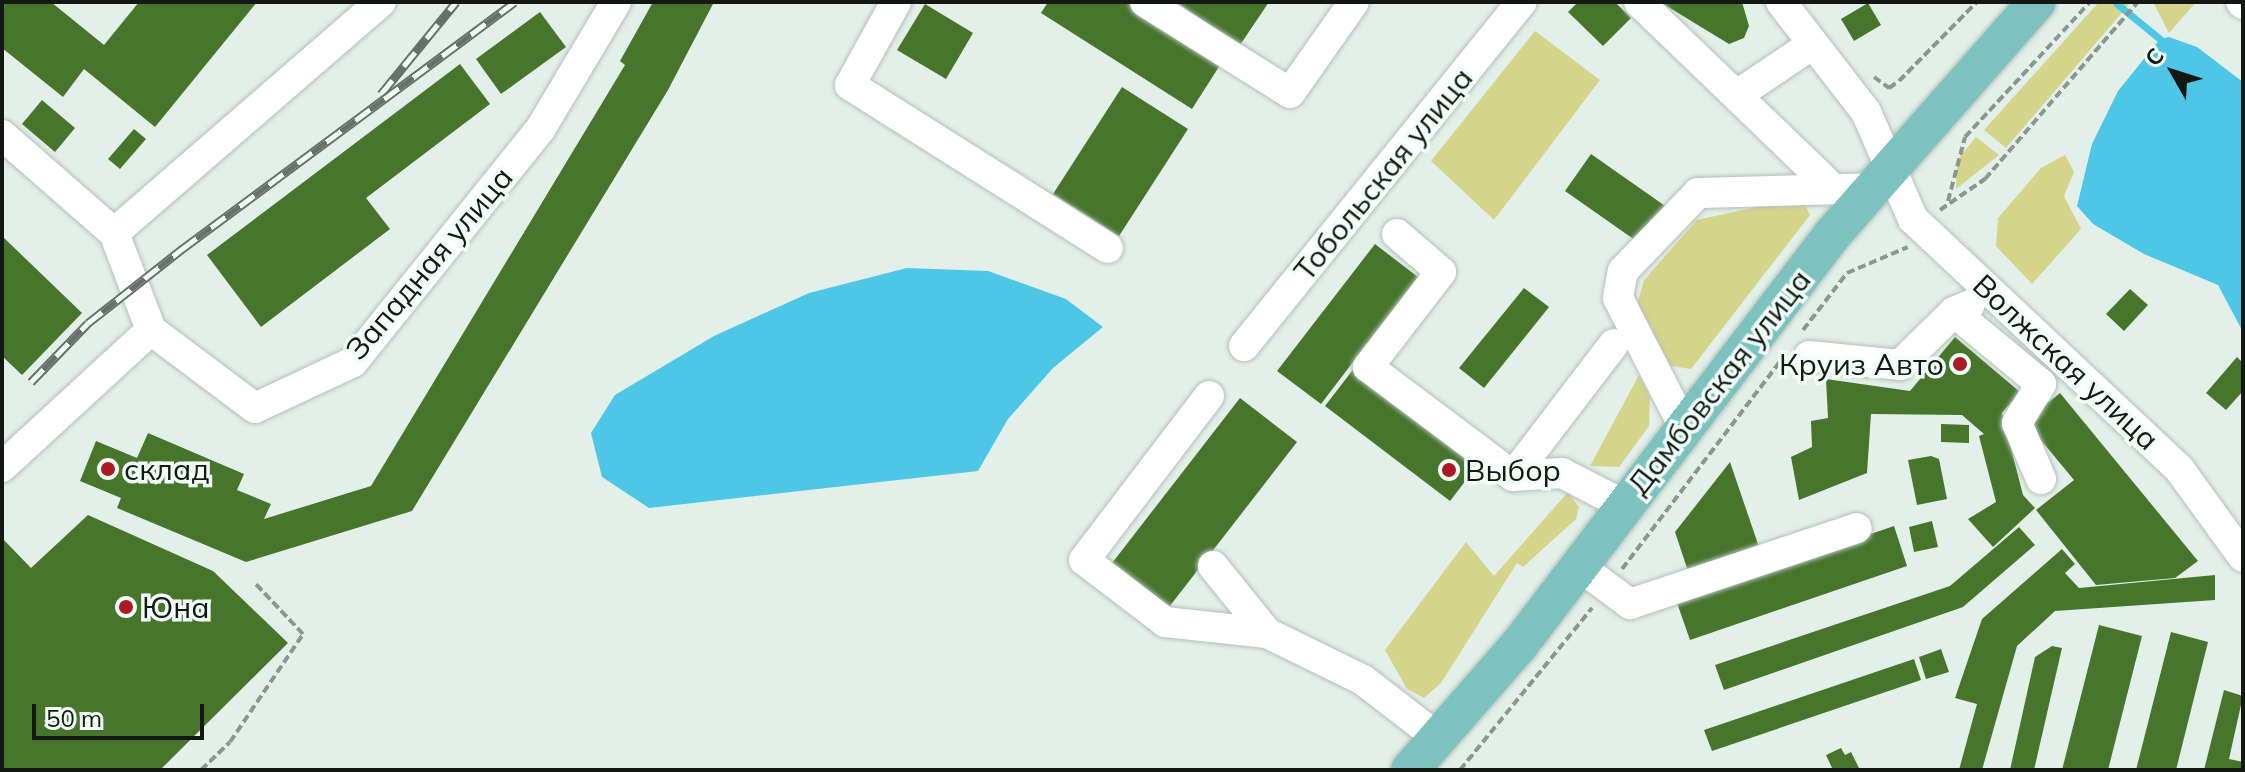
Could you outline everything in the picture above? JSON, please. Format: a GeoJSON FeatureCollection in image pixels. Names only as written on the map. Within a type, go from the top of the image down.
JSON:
{"type":"FeatureCollection","features":[{"type":"Feature","properties":{"kind":"main road","name":"Дамбовская улица"},"geometry":{"type":"LineString","coordinates":[[1410,770],[1450,755],[1593,577],[1624,505],[1684,427],[1879,179],[2037,2]]}},
{"type":"Feature","properties":{"kind":"street"},"geometry":{"type":"LineString","coordinates":[[114,233],[381,2]]}},
{"type":"Feature","properties":{"kind":"street","name":"Западная улица"},"geometry":{"type":"LineString","coordinates":[[151,330],[255,408],[353,362],[541,128],[616,2]]}},
{"type":"Feature","properties":{"kind":"street"},"geometry":{"type":"LineString","coordinates":[[896,2],[850,85],[1108,248]]}},
{"type":"Feature","properties":{"kind":"street"},"geometry":{"type":"LineString","coordinates":[[1145,2],[1290,93],[1354,2]]}},
{"type":"Feature","properties":{"kind":"street","name":"Тобольская улица"},"geometry":{"type":"LineString","coordinates":[[1244,346],[1522,2]]}},
{"type":"Feature","properties":{"kind":"street"},"geometry":{"type":"LineString","coordinates":[[1639,2],[1740,93],[1831,187]]}},
{"type":"Feature","properties":{"kind":"street"},"geometry":{"type":"LineString","coordinates":[[1684,427],[1618,298],[1623,271],[1698,193],[1831,187],[1879,179],[1866,112],[1781,2]]}},
{"type":"Feature","properties":{"kind":"street"},"geometry":{"type":"LineString","coordinates":[[1740,93],[1813,44]]}},
{"type":"Feature","properties":{"kind":"street"},"geometry":{"type":"LineString","coordinates":[[2,135],[114,233],[151,330],[2,467]]}},
{"type":"Feature","properties":{"kind":"street","name":"Волжская улица"},"geometry":{"type":"LineString","coordinates":[[1879,179],[1924,231],[2180,470],[2243,557]]}},
{"type":"Feature","properties":{"kind":"street"},"geometry":{"type":"LineString","coordinates":[[1397,234],[1441,272],[1368,367],[1513,476],[1562,473],[1624,505]]}},
{"type":"Feature","properties":{"kind":"street"},"geometry":{"type":"LineString","coordinates":[[1799,347],[1900,365],[1954,312],[1995,296]]}},
{"type":"Feature","properties":{"kind":"street"},"geometry":{"type":"LineString","coordinates":[[1954,312],[2041,384],[2017,423],[2041,479]]}},
{"type":"Feature","properties":{"kind":"street"},"geometry":{"type":"LineString","coordinates":[[1513,476],[1614,344]]}},
{"type":"Feature","properties":{"kind":"street"},"geometry":{"type":"LineString","coordinates":[[1209,396],[1084,560],[1165,622],[1267,633],[1363,680],[1450,755]]}},
{"type":"Feature","properties":{"kind":"street"},"geometry":{"type":"LineString","coordinates":[[1593,577],[1630,604],[1857,528]]}},
{"type":"Feature","properties":{"kind":"street"},"geometry":{"type":"LineString","coordinates":[[1213,566],[1267,633]]}},
{"type":"Feature","properties":{"kind":"path"},"geometry":{"type":"LineString","coordinates":[[1899,81],[1977,2]]}},
{"type":"Feature","properties":{"kind":"path"},"geometry":{"type":"LineString","coordinates":[[2090,2],[1965,137],[1948,201],[1985,179],[2137,4]]}},
{"type":"Feature","properties":{"kind":"path"},"geometry":{"type":"LineString","coordinates":[[1450,755],[1593,577],[1799,347],[1847,273],[1905,251],[1924,231]]}},
{"type":"Feature","properties":{"kind":"path"},"geometry":{"type":"LineString","coordinates":[[201,770],[230,742],[303,634],[255,583]]}},
{"type":"Feature","properties":{"kind":"shaded area"},"geometry":{"type":"Polygon","coordinates":[[[2099,2],[2131,2],[2006,148],[1984,130],[2099,2]]]}},
{"type":"Feature","properties":{"kind":"shaded area"},"geometry":{"type":"Polygon","coordinates":[[[2153,2],[2196,2],[2169,33],[2153,2]]]}},
{"type":"Feature","properties":{"kind":"shaded area"},"geometry":{"type":"Polygon","coordinates":[[[1535,31],[1600,80],[1494,220],[1431,161],[1535,31]]]}},
{"type":"Feature","properties":{"kind":"shaded area"},"geometry":{"type":"Polygon","coordinates":[[[1976,137],[1999,155],[1956,189],[1957,160],[1976,137]]]}},
{"type":"Feature","properties":{"kind":"shaded area"},"geometry":{"type":"Polygon","coordinates":[[[2065,155],[2074,172],[2064,196],[2081,229],[2032,284],[1996,246],[1998,218],[2041,168],[2065,155]]]}},
{"type":"Feature","properties":{"kind":"shaded area"},"geometry":{"type":"Polygon","coordinates":[[[1801,197],[1810,215],[1691,369],[1671,366],[1637,305],[1644,280],[1697,220],[1801,197]]]}},
{"type":"Feature","properties":{"kind":"shaded area"},"geometry":{"type":"Polygon","coordinates":[[[1639,375],[1650,398],[1649,426],[1619,467],[1590,466],[1639,375]]]}},
{"type":"Feature","properties":{"kind":"shaded area"},"geometry":{"type":"Polygon","coordinates":[[[1568,492],[1579,507],[1576,519],[1523,567],[1517,563],[1441,683],[1424,698],[1407,689],[1385,650],[1466,542],[1494,576],[1568,492]]]}},
{"type":"Feature","properties":{"kind":"water"},"geometry":{"type":"Polygon","coordinates":[[[2169,37],[2197,47],[2243,82],[2243,332],[2218,285],[2144,254],[2093,224],[2077,206],[2092,144],[2118,91],[2160,39],[2169,37]]]}},
{"type":"Feature","properties":{"kind":"water"},"geometry":{"type":"Polygon","coordinates":[[[907,268],[988,271],[1066,299],[1103,327],[1053,368],[1008,419],[978,471],[649,508],[602,477],[591,433],[615,395],[714,336],[809,293],[907,268]]]}},
{"type":"Feature","properties":{"kind":"building"},"geometry":{"type":"Polygon","coordinates":[[[2,2],[51,2],[104,45],[139,2],[257,2],[155,127],[84,69],[63,97],[2,48],[2,2]]]}},
{"type":"Feature","properties":{"kind":"building"},"geometry":{"type":"Polygon","coordinates":[[[653,2],[714,2],[668,90],[412,511],[246,562],[117,508],[121,498],[80,481],[96,441],[137,458],[148,433],[244,474],[237,490],[271,504],[264,519],[371,486],[625,65],[620,61],[653,2]]]}},
{"type":"Feature","properties":{"kind":"building"},"geometry":{"type":"Polygon","coordinates":[[[1048,2],[1128,2],[1222,62],[1192,109],[1041,13],[1048,2]]]}},
{"type":"Feature","properties":{"kind":"building"},"geometry":{"type":"Polygon","coordinates":[[[1176,2],[1269,2],[1240,45],[1176,2]]]}},
{"type":"Feature","properties":{"kind":"building"},"geometry":{"type":"Polygon","coordinates":[[[1578,2],[1615,2],[1631,18],[1603,46],[1568,12],[1578,2]]]}},
{"type":"Feature","properties":{"kind":"building"},"geometry":{"type":"Polygon","coordinates":[[[1660,2],[1742,2],[1749,26],[1744,38],[1729,44],[1660,2]]]}},
{"type":"Feature","properties":{"kind":"building"},"geometry":{"type":"Polygon","coordinates":[[[1868,3],[1881,25],[1854,41],[1841,19],[1868,3]]]}},
{"type":"Feature","properties":{"kind":"building"},"geometry":{"type":"Polygon","coordinates":[[[925,4],[973,33],[946,79],[897,50],[925,4]]]}},
{"type":"Feature","properties":{"kind":"building"},"geometry":{"type":"Polygon","coordinates":[[[540,12],[566,47],[501,94],[476,59],[540,12]]]}},
{"type":"Feature","properties":{"kind":"building"},"geometry":{"type":"Polygon","coordinates":[[[460,64],[490,104],[366,198],[390,229],[261,327],[207,255],[460,64]]]}},
{"type":"Feature","properties":{"kind":"building"},"geometry":{"type":"Polygon","coordinates":[[[1122,87],[1188,129],[1119,236],[1053,194],[1122,87]]]}},
{"type":"Feature","properties":{"kind":"building"},"geometry":{"type":"Polygon","coordinates":[[[42,100],[75,128],[55,152],[22,124],[42,100]]]}},
{"type":"Feature","properties":{"kind":"building"},"geometry":{"type":"Polygon","coordinates":[[[134,129],[146,139],[120,169],[108,159],[134,129]]]}},
{"type":"Feature","properties":{"kind":"building"},"geometry":{"type":"Polygon","coordinates":[[[1591,154],[1668,208],[1642,245],[1565,191],[1591,154]]]}},
{"type":"Feature","properties":{"kind":"building"},"geometry":{"type":"Polygon","coordinates":[[[2,236],[82,313],[22,375],[2,356],[2,236]]]}},
{"type":"Feature","properties":{"kind":"building"},"geometry":{"type":"Polygon","coordinates":[[[1375,244],[1418,277],[1321,404],[1277,371],[1375,244]]]}},
{"type":"Feature","properties":{"kind":"building"},"geometry":{"type":"Polygon","coordinates":[[[1524,288],[1549,307],[1484,388],[1459,368],[1524,288]]]}},
{"type":"Feature","properties":{"kind":"building"},"geometry":{"type":"Polygon","coordinates":[[[2130,289],[2148,305],[2124,331],[2106,314],[2130,289]]]}},
{"type":"Feature","properties":{"kind":"building"},"geometry":{"type":"Polygon","coordinates":[[[1955,337],[2020,392],[2002,413],[2023,495],[2035,508],[1993,547],[1968,519],[1996,502],[1979,436],[1984,434],[1962,415],[1871,414],[1867,473],[1799,500],[1791,457],[1812,447],[1811,421],[1828,418],[1826,379],[1910,391],[1955,337]]]}},
{"type":"Feature","properties":{"kind":"building"},"geometry":{"type":"Polygon","coordinates":[[[2237,357],[2243,363],[2243,391],[2226,410],[2206,393],[2237,357]]]}},
{"type":"Feature","properties":{"kind":"building"},"geometry":{"type":"Polygon","coordinates":[[[1355,367],[1480,462],[1450,501],[1325,406],[1355,367]]]}},
{"type":"Feature","properties":{"kind":"building"},"geometry":{"type":"Polygon","coordinates":[[[2060,393],[2198,561],[2175,578],[2096,585],[2036,510],[2074,480],[2025,421],[2060,393]]]}},
{"type":"Feature","properties":{"kind":"building"},"geometry":{"type":"Polygon","coordinates":[[[1240,398],[1297,442],[1166,611],[1109,567],[1240,398]]]}},
{"type":"Feature","properties":{"kind":"building"},"geometry":{"type":"Polygon","coordinates":[[[1941,424],[1969,425],[1969,443],[1941,442],[1941,424]]]}},
{"type":"Feature","properties":{"kind":"building"},"geometry":{"type":"Polygon","coordinates":[[[1931,456],[1939,459],[1947,499],[1917,505],[1908,460],[1931,456]]]}},
{"type":"Feature","properties":{"kind":"building"},"geometry":{"type":"Polygon","coordinates":[[[1730,462],[1759,547],[1688,571],[1675,532],[1730,462]]]}},
{"type":"Feature","properties":{"kind":"building","name":"Юна"},"geometry":{"type":"Polygon","coordinates":[[[88,515],[213,571],[288,643],[160,770],[2,770],[2,538],[31,568],[88,515]]]}},
{"type":"Feature","properties":{"kind":"building"},"geometry":{"type":"Polygon","coordinates":[[[1932,521],[1938,547],[1914,552],[1909,527],[1932,521]]]}},
{"type":"Feature","properties":{"kind":"building"},"geometry":{"type":"Polygon","coordinates":[[[1894,526],[1907,566],[1690,640],[1676,600],[1894,526]]]}},
{"type":"Feature","properties":{"kind":"building"},"geometry":{"type":"Polygon","coordinates":[[[2019,527],[2035,545],[1963,607],[1724,690],[1715,665],[1950,586],[2019,527]]]}},
{"type":"Feature","properties":{"kind":"building"},"geometry":{"type":"Polygon","coordinates":[[[2062,549],[2075,564],[2065,573],[2079,588],[2215,575],[2215,600],[2055,611],[2017,646],[1982,770],[1959,770],[1977,704],[1955,698],[1982,619],[2062,549]]]}},
{"type":"Feature","properties":{"kind":"building"},"geometry":{"type":"Polygon","coordinates":[[[2099,625],[2142,636],[2108,770],[2062,770],[2099,625]]]}},
{"type":"Feature","properties":{"kind":"building"},"geometry":{"type":"Polygon","coordinates":[[[2171,632],[2208,642],[2176,770],[2136,770],[2171,632]]]}},
{"type":"Feature","properties":{"kind":"building"},"geometry":{"type":"Polygon","coordinates":[[[2052,646],[2062,648],[2034,770],[2010,770],[2035,657],[2052,646]]]}},
{"type":"Feature","properties":{"kind":"building"},"geometry":{"type":"Polygon","coordinates":[[[1941,649],[1949,672],[1926,679],[1919,657],[1941,649]]]}},
{"type":"Feature","properties":{"kind":"building"},"geometry":{"type":"Polygon","coordinates":[[[1914,659],[1921,680],[1712,751],[1704,730],[1914,659]]]}},
{"type":"Feature","properties":{"kind":"building"},"geometry":{"type":"Polygon","coordinates":[[[2224,690],[2243,696],[2229,759],[2243,762],[2243,770],[2204,770],[2224,690]]]}},
{"type":"Feature","properties":{"kind":"building"},"geometry":{"type":"Polygon","coordinates":[[[1841,748],[1845,755],[1851,752],[1860,770],[1833,770],[1826,755],[1841,748]]]}},
{"type":"Feature","properties":{"kind":"waterway"},"geometry":{"type":"LineString","coordinates":[[2117,4],[2160,39]]}},
{"type":"Feature","properties":{"kind":"railway"},"geometry":{"type":"LineString","coordinates":[[381,94],[456,2]]}},
{"type":"Feature","properties":{"kind":"railway"},"geometry":{"type":"LineString","coordinates":[[31,382],[88,323],[182,249],[514,2]]}},
{"type":"Feature","properties":{"kind":"place","name":"Круиз Авто"},"geometry":{"type":"Point","coordinates":[1960,364]}},
{"type":"Feature","properties":{"kind":"place","name":"склад"},"geometry":{"type":"Point","coordinates":[108,469]}},
{"type":"Feature","properties":{"kind":"place","name":"Выбор"},"geometry":{"type":"Point","coordinates":[1449,470]}},
{"type":"Feature","properties":{"kind":"place","name":"Юна"},"geometry":{"type":"Point","coordinates":[126,607]}}]}
